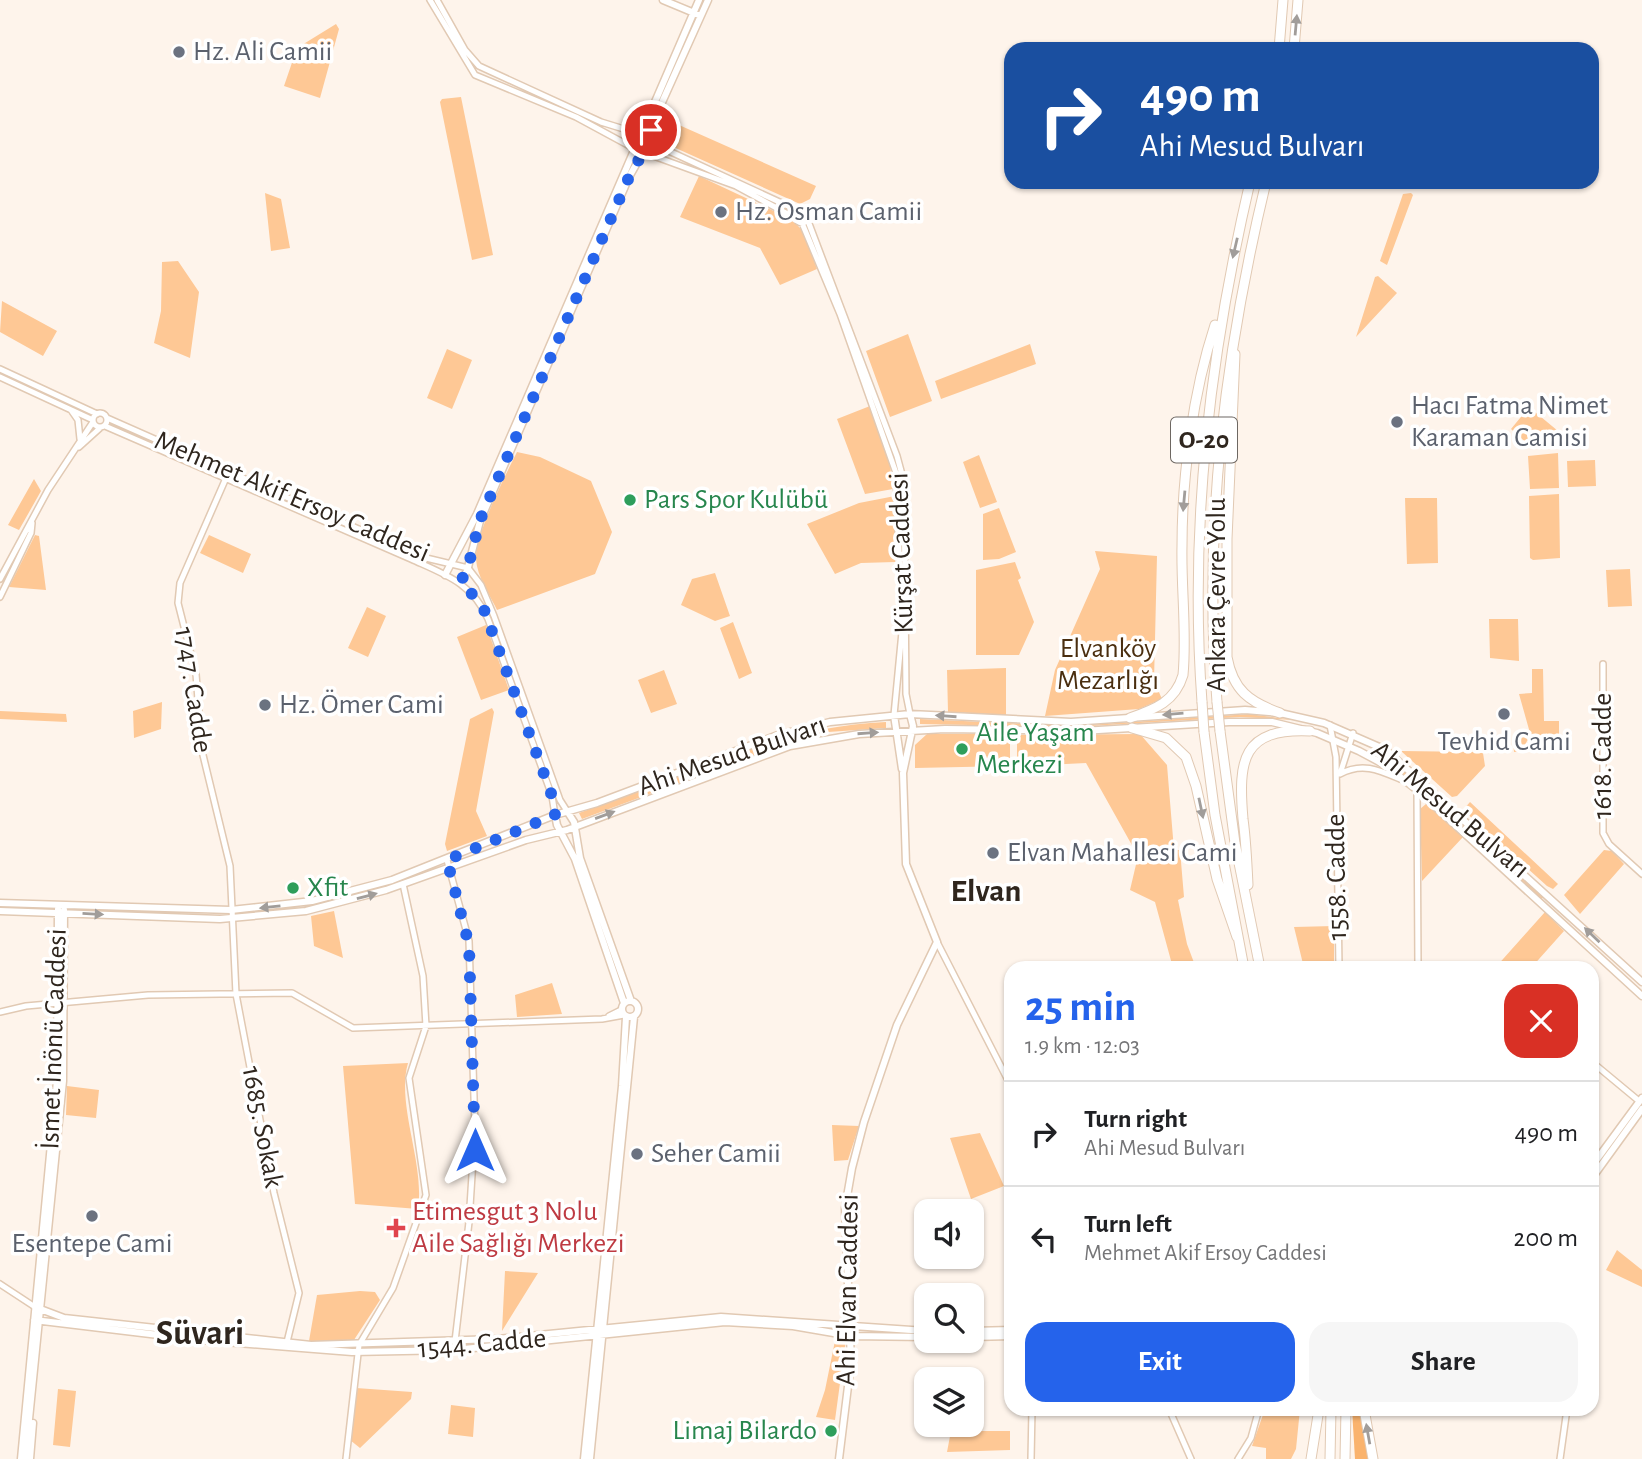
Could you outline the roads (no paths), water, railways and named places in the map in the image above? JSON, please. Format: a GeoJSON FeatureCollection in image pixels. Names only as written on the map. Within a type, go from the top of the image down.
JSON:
{"type":"FeatureCollection","features":[{"type":"Feature","properties":{"kind":"highway"},"geometry":{"type":"LineString","coordinates":[[1280,42],[1283,0]]}},
{"type":"Feature","properties":{"kind":"highway"},"geometry":{"type":"LineString","coordinates":[[1295,42],[1298,0]]}},
{"type":"Feature","properties":{"kind":"highway","name":"Ankara Çevre Yolu"},"geometry":{"type":"LineString","coordinates":[[1242,961],[1215,815],[1204,732],[1197,596],[1199,508],[1208,404],[1225,290],[1248,189]]}},
{"type":"Feature","properties":{"kind":"highway","name":"Ankara Çevre Yolu"},"geometry":{"type":"LineString","coordinates":[[1259,961],[1231,820],[1220,731],[1212,583],[1214,499],[1222,415],[1237,314],[1264,189]]}},
{"type":"Feature","properties":{"kind":"highway"},"geometry":{"type":"LineString","coordinates":[[1131,723],[1165,703],[1183,675],[1182,531],[1186,478],[1208,351],[1225,290]]}},
{"type":"Feature","properties":{"kind":"highway"},"geometry":{"type":"LineString","coordinates":[[1237,314],[1227,539],[1227,657],[1230,675],[1245,697],[1280,713]]}},
{"type":"Feature","properties":{"kind":"highway"},"geometry":{"type":"LineString","coordinates":[[1131,723],[1166,738],[1186,757],[1196,786],[1219,886],[1237,937]]}},
{"type":"Feature","properties":{"kind":"highway"},"geometry":{"type":"LineString","coordinates":[[1250,915],[1240,783],[1243,762],[1254,744],[1270,734],[1310,730]]}},
{"type":"Feature","properties":{"kind":"highway"},"geometry":{"type":"LineString","coordinates":[[1311,1459],[1318,1416]]}},
{"type":"Feature","properties":{"kind":"highway"},"geometry":{"type":"LineString","coordinates":[[1331,1416],[1331,1459]]}},
{"type":"Feature","properties":{"kind":"highway"},"geometry":{"type":"LineString","coordinates":[[1345,1459],[1346,1416]]}},
{"type":"Feature","properties":{"kind":"highway"},"geometry":{"type":"LineString","coordinates":[[1365,1416],[1373,1459]]}},
{"type":"Feature","properties":{"kind":"main road"},"geometry":{"type":"LineString","coordinates":[[663,0],[698,14]]}},
{"type":"Feature","properties":{"kind":"main road"},"geometry":{"type":"LineString","coordinates":[[460,582],[468,568],[480,520],[629,177],[650,140],[655,118],[698,14],[699,0]]}},
{"type":"Feature","properties":{"kind":"main road"},"geometry":{"type":"LineString","coordinates":[[446,575],[477,514],[624,174],[633,147],[698,14],[708,0]]}},
{"type":"Feature","properties":{"kind":"main road","name":"Ahi Mesud Bulvarı"},"geometry":{"type":"LineString","coordinates":[[0,911],[232,919],[306,911],[403,884],[526,840],[574,827],[799,743],[829,737],[913,730],[1055,731],[1237,710],[1280,713],[1330,725],[1353,733],[1395,757],[1642,982]]}},
{"type":"Feature","properties":{"kind":"main road","name":"Ahi Mesud Bulvarı"},"geometry":{"type":"LineString","coordinates":[[0,903],[231,910],[312,901],[384,883],[555,815],[597,803],[785,732],[830,722],[910,714],[1058,722],[1251,721],[1310,730],[1380,761],[1407,781],[1642,996]]}},
{"type":"Feature","properties":{"kind":"main road","name":"Kürşat Caddesi"},"geometry":{"type":"LineString","coordinates":[[903,773],[913,730],[910,714]]}},
{"type":"Feature","properties":{"kind":"main road","name":"Kürşat Caddesi"},"geometry":{"type":"LineString","coordinates":[[894,715],[903,773],[906,864],[937,942]]}},
{"type":"Feature","properties":{"kind":"main road"},"geometry":{"type":"LineString","coordinates":[[567,811],[574,827],[580,858],[625,1009],[590,1459]]}},
{"type":"Feature","properties":{"kind":"main road"},"geometry":{"type":"LineString","coordinates":[[555,815],[575,859],[625,1009],[634,1017]]}},
{"type":"Feature","properties":{"kind":"main road","name":"İsmet İnönü Caddesi"},"geometry":{"type":"LineString","coordinates":[[36,1320],[62,1094],[58,904]]}},
{"type":"Feature","properties":{"kind":"main road","name":"İsmet İnönü Caddesi"},"geometry":{"type":"LineString","coordinates":[[58,904],[66,913],[61,1003]]}},
{"type":"Feature","properties":{"kind":"main road","name":"Ahi Elvan Caddesi"},"geometry":{"type":"LineString","coordinates":[[839,1459],[851,1362],[845,1208],[852,1168],[863,1122],[906,1004],[937,942]]}},
{"type":"Feature","properties":{"kind":"main road"},"geometry":{"type":"LineString","coordinates":[[584,1459],[601,1331],[634,1017],[638,1008],[625,1009]]}},
{"type":"Feature","properties":{"kind":"main road"},"geometry":{"type":"LineString","coordinates":[[1599,1156],[1640,1099]]}},
{"type":"Feature","properties":{"kind":"main road"},"geometry":{"type":"LineString","coordinates":[[1599,1168],[1642,1109]]}},
{"type":"Feature","properties":{"kind":"main road","name":"1544. Cadde"},"geometry":{"type":"LineString","coordinates":[[38,1309],[64,1318],[358,1348]]}},
{"type":"Feature","properties":{"kind":"main road"},"geometry":{"type":"LineString","coordinates":[[25,1459],[36,1320]]}},
{"type":"Feature","properties":{"kind":"main road"},"geometry":{"type":"LineString","coordinates":[[25,1459],[36,1320]]}},
{"type":"Feature","properties":{"kind":"main road","name":"1544. Cadde"},"geometry":{"type":"LineString","coordinates":[[36,1320],[200,1340],[358,1348],[454,1346],[725,1322],[914,1336]]}},
{"type":"Feature","properties":{"kind":"main road"},"geometry":{"type":"LineString","coordinates":[[984,1331],[1004,1330]]}},
{"type":"Feature","properties":{"kind":"main road","name":"1544. Cadde"},"geometry":{"type":"LineString","coordinates":[[851,1332],[914,1331]]}},
{"type":"Feature","properties":{"kind":"main road"},"geometry":{"type":"LineString","coordinates":[[984,1337],[1004,1336]]}},
{"type":"Feature","properties":{"kind":"main road"},"geometry":{"type":"LineString","coordinates":[[25,1459],[33,1383]]}},
{"type":"Feature","properties":{"kind":"street"},"geometry":{"type":"LineString","coordinates":[[430,0],[471,71],[576,117],[644,152],[736,186],[805,222],[807,215],[640,134],[601,122],[485,70],[465,50],[437,0]]}},
{"type":"Feature","properties":{"kind":"street"},"geometry":{"type":"LineString","coordinates":[[795,218],[794,214],[799,211]]}},
{"type":"Feature","properties":{"kind":"street","name":"Kürşat Caddesi"},"geometry":{"type":"LineString","coordinates":[[805,222],[817,236],[898,456],[904,482],[906,694],[910,714]]}},
{"type":"Feature","properties":{"kind":"street","name":"Kürşat Caddesi"},"geometry":{"type":"LineString","coordinates":[[805,222],[896,473],[902,643],[894,715]]}},
{"type":"Feature","properties":{"kind":"street"},"geometry":{"type":"LineString","coordinates":[[0,369],[94,418]]}},
{"type":"Feature","properties":{"kind":"street"},"geometry":{"type":"LineString","coordinates":[[0,377],[94,418]]}},
{"type":"Feature","properties":{"kind":"street"},"geometry":{"type":"LineString","coordinates":[[68,407],[78,420],[79,444]]}},
{"type":"Feature","properties":{"kind":"street","name":"Mehmet Akif Ersoy Caddesi"},"geometry":{"type":"LineString","coordinates":[[555,815],[552,796],[482,604],[460,582],[226,478],[103,427],[94,418],[103,414],[422,557],[468,568],[481,585],[494,616],[556,790],[567,811]]}},
{"type":"Feature","properties":{"kind":"street"},"geometry":{"type":"LineString","coordinates":[[0,579],[48,490],[94,418]]}},
{"type":"Feature","properties":{"kind":"street"},"geometry":{"type":"LineString","coordinates":[[79,444],[103,427],[107,418]]}},
{"type":"Feature","properties":{"kind":"street","name":"1747. Cadde"},"geometry":{"type":"LineString","coordinates":[[226,478],[180,583],[178,603],[196,674],[202,751],[230,866],[231,910]]}},
{"type":"Feature","properties":{"kind":"street"},"geometry":{"type":"LineString","coordinates":[[0,597],[31,533],[33,520]]}},
{"type":"Feature","properties":{"kind":"street","name":"1618. Cadde"},"geometry":{"type":"LineString","coordinates":[[1603,664],[1604,838],[1642,874]]}},
{"type":"Feature","properties":{"kind":"street"},"geometry":{"type":"LineString","coordinates":[[1330,725],[1336,787]]}},
{"type":"Feature","properties":{"kind":"street"},"geometry":{"type":"LineString","coordinates":[[1336,787],[1353,733]]}},
{"type":"Feature","properties":{"kind":"street"},"geometry":{"type":"LineString","coordinates":[[1340,774],[1356,767],[1370,767],[1407,781]]}},
{"type":"Feature","properties":{"kind":"street","name":"1558. Cadde"},"geometry":{"type":"LineString","coordinates":[[1336,787],[1339,961]]}},
{"type":"Feature","properties":{"kind":"street"},"geometry":{"type":"LineString","coordinates":[[1417,790],[1418,961]]}},
{"type":"Feature","properties":{"kind":"street"},"geometry":{"type":"LineString","coordinates":[[447,860],[469,941],[473,1024],[473,1179],[454,1346]]}},
{"type":"Feature","properties":{"kind":"street"},"geometry":{"type":"LineString","coordinates":[[345,1459],[358,1348],[393,1288],[426,1195],[409,1078],[426,1026],[420,952],[403,884]]}},
{"type":"Feature","properties":{"kind":"street","name":"1685. Sokak"},"geometry":{"type":"LineString","coordinates":[[231,910],[236,994],[274,1193],[299,1293],[287,1342]]}},
{"type":"Feature","properties":{"kind":"street","name":"Kürşat Caddesi"},"geometry":{"type":"LineString","coordinates":[[937,942],[1004,1072]]}},
{"type":"Feature","properties":{"kind":"street"},"geometry":{"type":"LineString","coordinates":[[0,1012],[148,995],[300,995],[353,1028],[602,1019],[625,1009]]}},
{"type":"Feature","properties":{"kind":"street"},"geometry":{"type":"LineString","coordinates":[[1599,1067],[1640,1099]]}},
{"type":"Feature","properties":{"kind":"street"},"geometry":{"type":"LineString","coordinates":[[0,1284],[38,1309]]}},
{"type":"Feature","properties":{"kind":"street"},"geometry":{"type":"LineString","coordinates":[[1031,1459],[1032,1416]]}},
{"type":"Feature","properties":{"kind":"street"},"geometry":{"type":"LineString","coordinates":[[1172,1416],[1191,1459]]}},
{"type":"Feature","properties":{"kind":"street"},"geometry":{"type":"LineString","coordinates":[[1238,1459],[1251,1438],[1257,1416]]}},
{"type":"Feature","properties":{"kind":"street"},"geometry":{"type":"LineString","coordinates":[[1560,1459],[1566,1416]]}},
{"type":"Feature","properties":{"kind":"place","name":"Hz. Ali Camii"},"geometry":{"type":"Point","coordinates":[179,52]}},
{"type":"Feature","properties":{"kind":"place","name":"Hz. Osman Camii"},"geometry":{"type":"Point","coordinates":[721,212]}},
{"type":"Feature","properties":{"kind":"place","name":"Hacı Fatma Nimet Karaman Camisi"},"geometry":{"type":"Point","coordinates":[1397,422]}},
{"type":"Feature","properties":{"kind":"place","name":"Pars Spor Kulübü"},"geometry":{"type":"Point","coordinates":[630,500]}},
{"type":"Feature","properties":{"kind":"place","name":"Hz. Ömer Cami"},"geometry":{"type":"Point","coordinates":[265,705]}},
{"type":"Feature","properties":{"kind":"place","name":"Tevhid Cami"},"geometry":{"type":"Point","coordinates":[1504,714]}},
{"type":"Feature","properties":{"kind":"place","name":"Aile Yaşam Merkezi"},"geometry":{"type":"Point","coordinates":[962,749]}},
{"type":"Feature","properties":{"kind":"place","name":"Elvan Mahallesi Cami"},"geometry":{"type":"Point","coordinates":[993,853]}},
{"type":"Feature","properties":{"kind":"place","name":"Xfit"},"geometry":{"type":"Point","coordinates":[293,888]}},
{"type":"Feature","properties":{"kind":"place","name":"Seher Camii"},"geometry":{"type":"Point","coordinates":[637,1154]}},
{"type":"Feature","properties":{"kind":"place","name":"Esentepe Cami"},"geometry":{"type":"Point","coordinates":[92,1216]}},
{"type":"Feature","properties":{"kind":"place","name":"Etimesgut 3 Nolu Aile Sağlığı Merkezi"},"geometry":{"type":"Point","coordinates":[396,1228]}},
{"type":"Feature","properties":{"kind":"place","name":"Limaj Bilardo"},"geometry":{"type":"Point","coordinates":[831,1431]}},
{"type":"Feature","properties":{"kind":"district","name":"Elvan"},"geometry":{"type":"Point","coordinates":[986,891]}},
{"type":"Feature","properties":{"kind":"district","name":"Süvari"},"geometry":{"type":"Point","coordinates":[200,1333]}},
{"type":"Feature","properties":{"kind":"park label","name":"Elvanköy Mezarlığı"},"geometry":{"type":"Point","coordinates":[1108,665]}}]}
